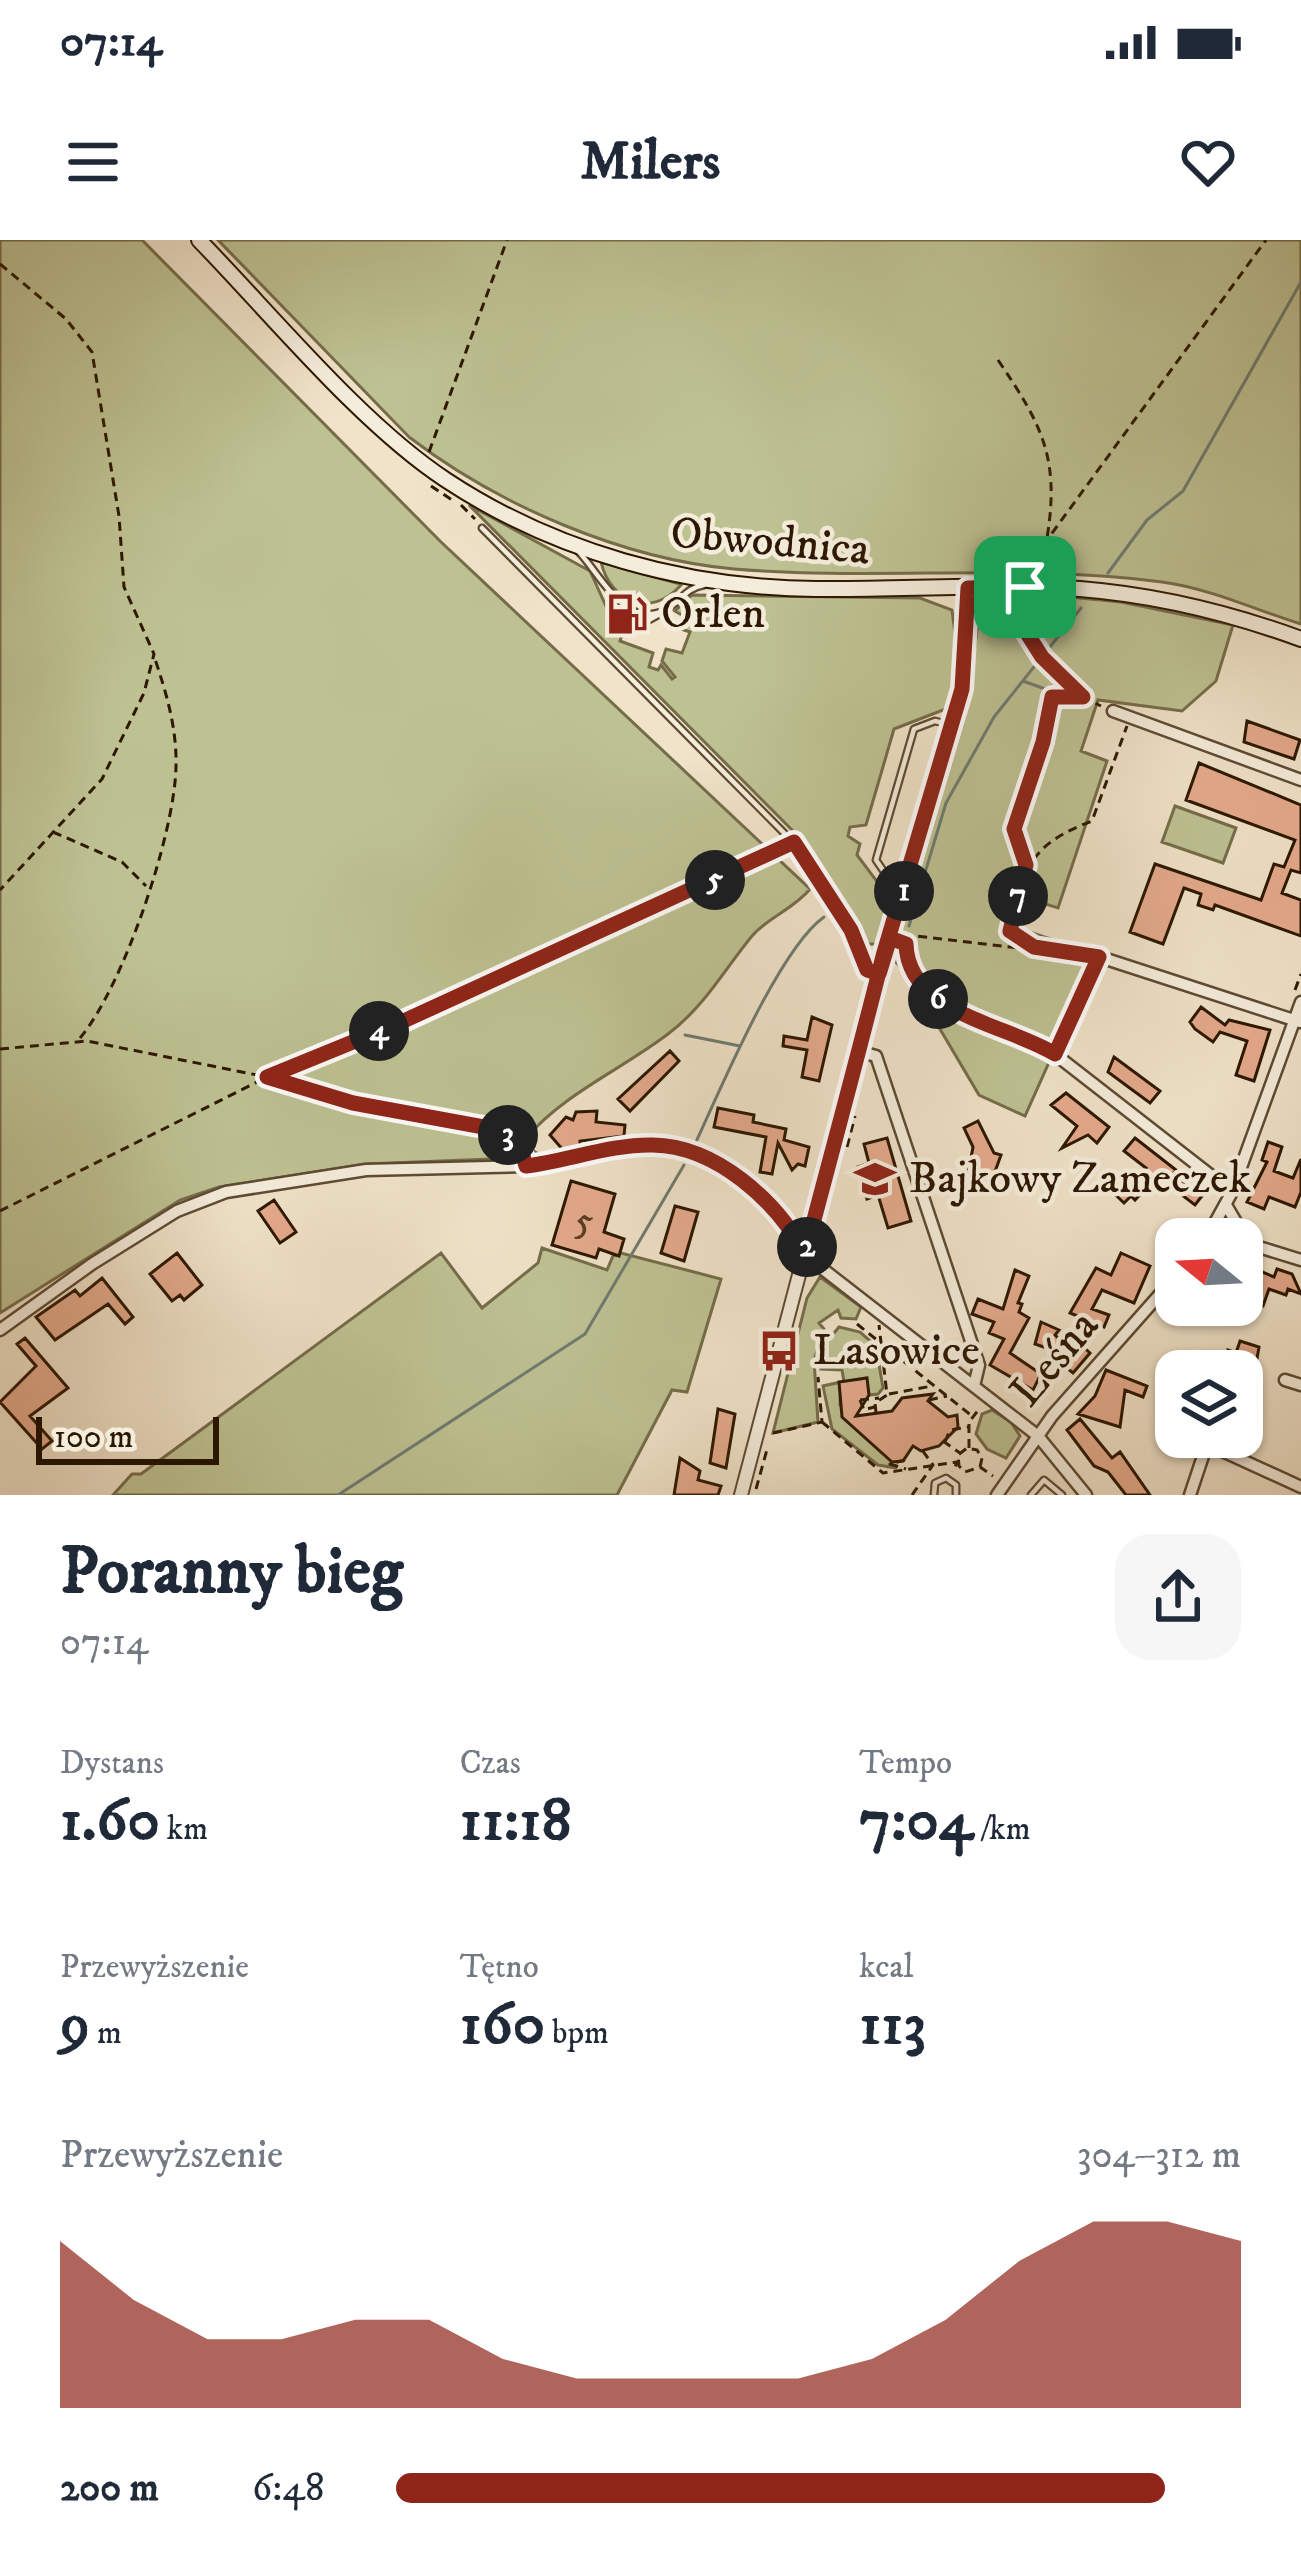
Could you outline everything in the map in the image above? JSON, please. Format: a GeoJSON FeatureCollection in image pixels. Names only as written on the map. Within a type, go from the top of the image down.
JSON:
{"type":"FeatureCollection","features":[{"type":"Feature","properties":{"kind":"main road","name":"Obwodnica"},"geometry":{"type":"LineString","coordinates":[[199,240],[424,465],[479,500],[569,542],[655,570],[728,584],[816,589],[1025,587],[1149,598],[1301,639]]}},
{"type":"Feature","properties":{"kind":"street"},"geometry":{"type":"LineString","coordinates":[[741,1495],[857,1051],[952,725],[966,658],[968,588]]}},
{"type":"Feature","properties":{"kind":"street"},"geometry":{"type":"LineString","coordinates":[[1113,711],[1301,780]]}},
{"type":"Feature","properties":{"kind":"street"},"geometry":{"type":"LineString","coordinates":[[1104,958],[1294,1020]]}},
{"type":"Feature","properties":{"kind":"street"},"geometry":{"type":"LineString","coordinates":[[1218,1218],[1301,1001]]}},
{"type":"Feature","properties":{"kind":"street"},"geometry":{"type":"LineString","coordinates":[[857,1051],[877,1056],[979,1365],[974,1386]]}},
{"type":"Feature","properties":{"kind":"street"},"geometry":{"type":"LineString","coordinates":[[1058,1054],[1232,1192]]}},
{"type":"Feature","properties":{"kind":"street"},"geometry":{"type":"LineString","coordinates":[[0,1330],[92,1264],[204,1199],[367,1170],[526,1166],[654,1145],[693,1154],[749,1185],[805,1254],[1038,1436],[1086,1495]]}},
{"type":"Feature","properties":{"kind":"street"},"geometry":{"type":"LineString","coordinates":[[1226,1205],[1232,1218]]}},
{"type":"Feature","properties":{"kind":"street"},"geometry":{"type":"LineString","coordinates":[[1263,1250],[1301,1260]]}},
{"type":"Feature","properties":{"kind":"street","name":"Leśna"},"geometry":{"type":"LineString","coordinates":[[998,1495],[1038,1436],[1155,1300]]}},
{"type":"Feature","properties":{"kind":"street"},"geometry":{"type":"LineString","coordinates":[[1285,1380],[1301,1385]]}},
{"type":"Feature","properties":{"kind":"street"},"geometry":{"type":"LineString","coordinates":[[1190,1495],[1207,1444],[1301,1487]]}},
{"type":"Feature","properties":{"kind":"lane"},"geometry":{"type":"LineString","coordinates":[[482,528],[794,842],[851,930],[867,970],[879,974]]}},
{"type":"Feature","properties":{"kind":"lane"},"geometry":{"type":"LineString","coordinates":[[569,542],[595,568],[619,618],[638,626],[666,610],[691,587],[728,584]]}},
{"type":"Feature","properties":{"kind":"lane"},"geometry":{"type":"LineString","coordinates":[[610,595],[642,611],[666,610]]}},
{"type":"Feature","properties":{"kind":"lane"},"geometry":{"type":"LineString","coordinates":[[906,885],[889,879],[876,860],[914,729],[935,721],[952,725]]}},
{"type":"Feature","properties":{"kind":"lane"},"geometry":{"type":"LineString","coordinates":[[1148,960],[1156,975]]}},
{"type":"Feature","properties":{"kind":"lane"},"geometry":{"type":"LineString","coordinates":[[934,1495],[938,1481],[950,1479],[956,1495]]}},
{"type":"Feature","properties":{"kind":"lane"},"geometry":{"type":"LineString","coordinates":[[1030,1495],[1045,1480],[1062,1495]]}},
{"type":"Feature","properties":{"kind":"path"},"geometry":{"type":"LineString","coordinates":[[424,465],[507,240]]}},
{"type":"Feature","properties":{"kind":"path"},"geometry":{"type":"LineString","coordinates":[[1113,711],[1083,697],[1042,657],[1023,627],[1025,587],[1047,540],[1266,240]]}},
{"type":"Feature","properties":{"kind":"path"},"geometry":{"type":"LineString","coordinates":[[0,265],[66,319],[92,352],[119,516],[124,587],[154,654],[170,706],[176,767],[166,830],[105,1003],[77,1041]]}},
{"type":"Feature","properties":{"kind":"path"},"geometry":{"type":"LineString","coordinates":[[998,360],[1036,416],[1050,460],[1052,506],[1047,540]]}},
{"type":"Feature","properties":{"kind":"path"},"geometry":{"type":"LineString","coordinates":[[0,890],[102,779],[144,693],[154,654]]}},
{"type":"Feature","properties":{"kind":"path"},"geometry":{"type":"LineString","coordinates":[[1034,947],[1010,931],[1026,865],[1014,829],[1043,742],[1052,697],[1083,697]]}},
{"type":"Feature","properties":{"kind":"path"},"geometry":{"type":"LineString","coordinates":[[1026,865],[1066,831],[1092,821],[1130,718]]}},
{"type":"Feature","properties":{"kind":"path"},"geometry":{"type":"LineString","coordinates":[[51,832],[122,862],[148,888]]}},
{"type":"Feature","properties":{"kind":"path"},"geometry":{"type":"LineString","coordinates":[[0,1211],[267,1077],[397,1024],[794,842]]}},
{"type":"Feature","properties":{"kind":"path"},"geometry":{"type":"LineString","coordinates":[[916,936],[1104,958],[1058,1054],[944,1005],[906,957],[906,944],[916,936]]}},
{"type":"Feature","properties":{"kind":"path"},"geometry":{"type":"LineString","coordinates":[[890,938],[906,944]]}},
{"type":"Feature","properties":{"kind":"path"},"geometry":{"type":"LineString","coordinates":[[1294,1020],[1301,974]]}},
{"type":"Feature","properties":{"kind":"path"},"geometry":{"type":"LineString","coordinates":[[0,1048],[77,1041],[267,1077],[353,1103],[489,1128],[519,1143],[526,1166]]}},
{"type":"Feature","properties":{"kind":"path"},"geometry":{"type":"LineString","coordinates":[[882,1315],[878,1320],[887,1394]]}},
{"type":"Feature","properties":{"kind":"path"},"geometry":{"type":"LineString","coordinates":[[857,1324],[972,1416]]}},
{"type":"Feature","properties":{"kind":"path"},"geometry":{"type":"LineString","coordinates":[[818,1377],[822,1422],[843,1447],[876,1472],[957,1462],[969,1472],[980,1467]]}},
{"type":"Feature","properties":{"kind":"path"},"geometry":{"type":"LineString","coordinates":[[879,1398],[875,1410],[864,1410],[859,1400],[934,1385]]}},
{"type":"Feature","properties":{"kind":"path"},"geometry":{"type":"LineString","coordinates":[[928,1400],[947,1396]]}},
{"type":"Feature","properties":{"kind":"path"},"geometry":{"type":"LineString","coordinates":[[969,1448],[972,1416],[985,1402]]}},
{"type":"Feature","properties":{"kind":"path"},"geometry":{"type":"LineString","coordinates":[[761,1434],[822,1422]]}},
{"type":"Feature","properties":{"kind":"path"},"geometry":{"type":"LineString","coordinates":[[960,1453],[944,1442],[950,1430],[969,1427]]}},
{"type":"Feature","properties":{"kind":"path"},"geometry":{"type":"LineString","coordinates":[[950,1479],[960,1453],[969,1448]]}},
{"type":"Feature","properties":{"kind":"path"},"geometry":{"type":"LineString","coordinates":[[969,1448],[980,1453],[980,1467]]}},
{"type":"Feature","properties":{"kind":"path"},"geometry":{"type":"LineString","coordinates":[[922,1450],[933,1465]]}},
{"type":"Feature","properties":{"kind":"path"},"geometry":{"type":"LineString","coordinates":[[908,1470],[890,1466],[905,1459],[916,1468]]}},
{"type":"Feature","properties":{"kind":"path"},"geometry":{"type":"LineString","coordinates":[[912,1495],[933,1465]]}},
{"type":"Feature","properties":{"kind":"path"},"geometry":{"type":"LineString","coordinates":[[980,1467],[998,1479]]}},
{"type":"Feature","properties":{"kind":"green space"},"geometry":{"type":"Polygon","coordinates":[[[0,240],[142,240],[440,541],[810,889],[752,936],[681,1023],[575,1095],[525,1139],[543,1157],[366,1164],[219,1187],[180,1200],[0,1313],[0,240]]]}},
{"type":"Feature","properties":{"kind":"green space"},"geometry":{"type":"Polygon","coordinates":[[[218,240],[1301,240],[1301,624],[1162,582],[1055,574],[734,569],[605,541],[521,506],[409,437],[218,240]]]}},
{"type":"Feature","properties":{"kind":"green space"},"geometry":{"type":"Polygon","coordinates":[[[469,505],[590,571],[616,628],[623,631],[620,641],[653,653],[649,667],[658,670],[661,665],[672,679],[662,661],[666,649],[682,653],[690,632],[681,629],[685,617],[675,611],[692,595],[920,598],[952,610],[958,657],[951,707],[894,729],[866,825],[850,827],[848,836],[860,844],[857,855],[884,891],[888,883],[891,905],[878,944],[868,944],[792,830],[469,505]]]}},
{"type":"Feature","properties":{"kind":"green space"},"geometry":{"type":"Polygon","coordinates":[[[601,562],[681,585],[657,602],[633,601],[613,587],[601,562]]]}},
{"type":"Feature","properties":{"kind":"green space"},"geometry":{"type":"Polygon","coordinates":[[[1048,595],[1121,602],[1233,625],[1216,681],[1182,711],[1098,700],[1081,751],[1107,761],[1058,908],[1026,898],[1018,928],[1097,955],[1025,1116],[979,1095],[908,975],[893,959],[965,716],[980,610],[999,599],[1048,595]]]}},
{"type":"Feature","properties":{"kind":"green space"},"geometry":{"type":"Polygon","coordinates":[[[1175,806],[1236,828],[1223,863],[1162,842],[1175,806]]]}},
{"type":"Feature","properties":{"kind":"green space"},"geometry":{"type":"Polygon","coordinates":[[[542,1248],[607,1270],[613,1256],[621,1253],[721,1279],[687,1392],[672,1390],[617,1495],[113,1495],[132,1474],[141,1474],[441,1253],[482,1308],[538,1263],[542,1248]]]}},
{"type":"Feature","properties":{"kind":"green space"},"geometry":{"type":"Polygon","coordinates":[[[820,1277],[861,1307],[856,1319],[841,1318],[838,1310],[819,1323],[824,1329],[814,1360],[818,1422],[773,1433],[807,1298],[820,1277]]]}},
{"type":"Feature","properties":{"kind":"green space"},"geometry":{"type":"Polygon","coordinates":[[[839,1327],[860,1332],[876,1346],[883,1388],[878,1394],[869,1395],[866,1378],[844,1382],[842,1370],[821,1369],[824,1345],[839,1327]]]}},
{"type":"Feature","properties":{"kind":"green space"},"geometry":{"type":"Polygon","coordinates":[[[841,1382],[840,1405],[892,1462],[889,1467],[878,1465],[832,1429],[823,1386],[841,1382]]]}},
{"type":"Feature","properties":{"kind":"green space"},"geometry":{"type":"Polygon","coordinates":[[[992,1410],[1011,1422],[1020,1436],[1006,1458],[987,1449],[976,1434],[982,1414],[992,1410]]]}},
{"type":"Feature","properties":{"kind":"building"},"geometry":{"type":"Polygon","coordinates":[[[1247,721],[1300,740],[1294,759],[1244,742],[1247,721]]]}},
{"type":"Feature","properties":{"kind":"building"},"geometry":{"type":"Polygon","coordinates":[[[1199,763],[1301,805],[1301,873],[1291,870],[1282,893],[1301,900],[1301,936],[1215,905],[1213,910],[1198,905],[1201,894],[1184,888],[1163,944],[1130,932],[1155,864],[1261,900],[1274,864],[1284,867],[1295,840],[1186,800],[1199,763]]]}},
{"type":"Feature","properties":{"kind":"building"},"geometry":{"type":"Polygon","coordinates":[[[1201,1007],[1225,1025],[1229,1020],[1270,1030],[1254,1081],[1236,1075],[1247,1041],[1220,1032],[1213,1042],[1195,1029],[1190,1022],[1201,1007]]]}},
{"type":"Feature","properties":{"kind":"building"},"geometry":{"type":"Polygon","coordinates":[[[812,1017],[832,1025],[819,1081],[802,1077],[807,1050],[783,1046],[784,1036],[807,1040],[812,1017]]]}},
{"type":"Feature","properties":{"kind":"building"},"geometry":{"type":"Polygon","coordinates":[[[670,1051],[679,1061],[630,1111],[618,1099],[670,1051]]]}},
{"type":"Feature","properties":{"kind":"building"},"geometry":{"type":"Polygon","coordinates":[[[1114,1057],[1160,1091],[1150,1103],[1108,1072],[1114,1057]]]}},
{"type":"Feature","properties":{"kind":"building"},"geometry":{"type":"Polygon","coordinates":[[[1066,1093],[1109,1127],[1097,1143],[1088,1135],[1062,1148],[1077,1126],[1051,1105],[1066,1093]]]}},
{"type":"Feature","properties":{"kind":"building"},"geometry":{"type":"Polygon","coordinates":[[[718,1108],[754,1115],[753,1122],[786,1129],[784,1140],[809,1147],[805,1166],[798,1164],[792,1170],[778,1143],[772,1174],[760,1172],[766,1137],[714,1127],[718,1108]]]}},
{"type":"Feature","properties":{"kind":"building"},"geometry":{"type":"Polygon","coordinates":[[[597,1111],[596,1122],[625,1125],[624,1136],[580,1141],[580,1147],[563,1150],[550,1135],[566,1117],[573,1120],[576,1112],[597,1111]]]}},
{"type":"Feature","properties":{"kind":"building"},"geometry":{"type":"Polygon","coordinates":[[[978,1121],[994,1153],[1001,1155],[988,1191],[966,1185],[973,1147],[964,1128],[978,1121]]]}},
{"type":"Feature","properties":{"kind":"building"},"geometry":{"type":"Polygon","coordinates":[[[887,1138],[911,1221],[888,1228],[878,1195],[867,1199],[858,1167],[869,1163],[864,1144],[887,1138]]]}},
{"type":"Feature","properties":{"kind":"building"},"geometry":{"type":"Polygon","coordinates":[[[1135,1138],[1176,1170],[1171,1176],[1205,1192],[1195,1205],[1157,1176],[1135,1200],[1131,1196],[1124,1203],[1103,1183],[1110,1175],[1127,1189],[1146,1168],[1124,1151],[1135,1138]]]}},
{"type":"Feature","properties":{"kind":"building"},"geometry":{"type":"Polygon","coordinates":[[[1268,1142],[1282,1147],[1274,1171],[1293,1178],[1301,1159],[1301,1192],[1295,1207],[1269,1197],[1264,1209],[1247,1202],[1267,1162],[1262,1160],[1268,1142]]]}},
{"type":"Feature","properties":{"kind":"building"},"geometry":{"type":"Polygon","coordinates":[[[571,1181],[615,1194],[604,1232],[624,1239],[619,1256],[599,1249],[596,1258],[552,1245],[571,1181]]]}},
{"type":"Feature","properties":{"kind":"building"},"geometry":{"type":"Polygon","coordinates":[[[274,1200],[296,1232],[280,1243],[258,1211],[274,1200]]]}},
{"type":"Feature","properties":{"kind":"building"},"geometry":{"type":"Polygon","coordinates":[[[675,1206],[698,1212],[684,1261],[661,1253],[675,1206]]]}},
{"type":"Feature","properties":{"kind":"building"},"geometry":{"type":"Polygon","coordinates":[[[177,1253],[202,1285],[184,1300],[180,1295],[172,1301],[150,1274],[177,1253]]]}},
{"type":"Feature","properties":{"kind":"building"},"geometry":{"type":"Polygon","coordinates":[[[1121,1253],[1150,1266],[1134,1303],[1102,1290],[1092,1309],[1109,1315],[1104,1327],[1070,1313],[1096,1268],[1111,1275],[1121,1253]]]}},
{"type":"Feature","properties":{"kind":"building"},"geometry":{"type":"Polygon","coordinates":[[[1277,1269],[1292,1274],[1301,1294],[1288,1289],[1286,1295],[1269,1289],[1263,1306],[1263,1272],[1274,1277],[1277,1269]]]}},
{"type":"Feature","properties":{"kind":"building"},"geometry":{"type":"Polygon","coordinates":[[[1015,1270],[1029,1276],[1018,1303],[1022,1304],[1019,1312],[1029,1318],[1010,1353],[1041,1374],[1033,1390],[990,1365],[1004,1339],[989,1333],[994,1322],[972,1314],[978,1299],[1003,1309],[1015,1270]]]}},
{"type":"Feature","properties":{"kind":"building"},"geometry":{"type":"Polygon","coordinates":[[[102,1278],[133,1317],[125,1324],[108,1304],[55,1340],[36,1317],[75,1290],[80,1296],[102,1278]]]}},
{"type":"Feature","properties":{"kind":"building"},"geometry":{"type":"Polygon","coordinates":[[[1041,1322],[1059,1330],[1055,1335],[1069,1348],[1076,1340],[1090,1353],[1073,1373],[1058,1361],[1064,1354],[1035,1344],[1041,1322]]]}},
{"type":"Feature","properties":{"kind":"building"},"geometry":{"type":"Polygon","coordinates":[[[25,1338],[68,1388],[30,1416],[52,1441],[42,1449],[0,1402],[36,1366],[17,1344],[25,1338]]]}},
{"type":"Feature","properties":{"kind":"building"},"geometry":{"type":"Polygon","coordinates":[[[1240,1341],[1259,1347],[1258,1350],[1237,1350],[1240,1341]]]}},
{"type":"Feature","properties":{"kind":"building"},"geometry":{"type":"Polygon","coordinates":[[[1106,1370],[1147,1386],[1143,1397],[1125,1390],[1120,1427],[1078,1414],[1095,1396],[1106,1370]]]}},
{"type":"Feature","properties":{"kind":"building"},"geometry":{"type":"Polygon","coordinates":[[[867,1378],[869,1395],[856,1416],[892,1411],[902,1398],[933,1394],[928,1401],[948,1417],[957,1415],[958,1427],[939,1446],[921,1451],[913,1446],[903,1461],[892,1462],[842,1417],[839,1382],[867,1378]]]}},
{"type":"Feature","properties":{"kind":"building"},"geometry":{"type":"Polygon","coordinates":[[[718,1409],[735,1414],[726,1468],[710,1463],[718,1409]]]}},
{"type":"Feature","properties":{"kind":"building"},"geometry":{"type":"Polygon","coordinates":[[[1080,1419],[1112,1458],[1120,1452],[1150,1495],[1126,1495],[1108,1472],[1094,1466],[1067,1430],[1080,1419]]]}},
{"type":"Feature","properties":{"kind":"building"},"geometry":{"type":"Polygon","coordinates":[[[680,1458],[700,1471],[698,1480],[721,1486],[718,1495],[674,1495],[680,1458]]]}},
{"type":"Feature","properties":{"kind":"waterway"},"geometry":{"type":"LineString","coordinates":[[1108,573],[1147,520],[1183,491],[1301,282]]}},
{"type":"Feature","properties":{"kind":"waterway"},"geometry":{"type":"LineString","coordinates":[[909,926],[946,803],[994,717],[1081,608]]}},
{"type":"Feature","properties":{"kind":"waterway"},"geometry":{"type":"LineString","coordinates":[[1023,681],[1048,690]]}},
{"type":"Feature","properties":{"kind":"waterway"},"geometry":{"type":"LineString","coordinates":[[696,1142],[770,988],[824,917]]}},
{"type":"Feature","properties":{"kind":"waterway"},"geometry":{"type":"LineString","coordinates":[[685,1035],[740,1046]]}},
{"type":"Feature","properties":{"kind":"waterway"},"geometry":{"type":"LineString","coordinates":[[338,1495],[585,1334],[684,1165]]}},
{"type":"Feature","properties":{"kind":"place","name":"Orlen"},"geometry":{"type":"Point","coordinates":[627,614]}},
{"type":"Feature","properties":{"kind":"place","name":"Bajkowy Zameczek"},"geometry":{"type":"Point","coordinates":[875,1179]}},
{"type":"Feature","properties":{"kind":"place","name":"Lasowice"},"geometry":{"type":"Point","coordinates":[779,1351]}},
{"type":"Feature","properties":{"kind":"route"},"geometry":{"type":"LineString","coordinates":[[1025,587],[968,588],[962,689],[883,956],[879,974],[857,1051],[805,1254],[749,1185],[693,1154],[654,1145],[526,1166],[519,1143],[489,1128],[353,1103],[267,1077],[397,1024],[794,842],[851,930],[867,970],[879,974],[890,938],[906,944],[906,957],[944,1005],[1055,1054],[1099,957],[1034,947],[1010,931],[1026,865],[1014,829],[1047,729],[1052,697],[1083,697],[1042,657],[1023,627],[1025,587]]}}]}
